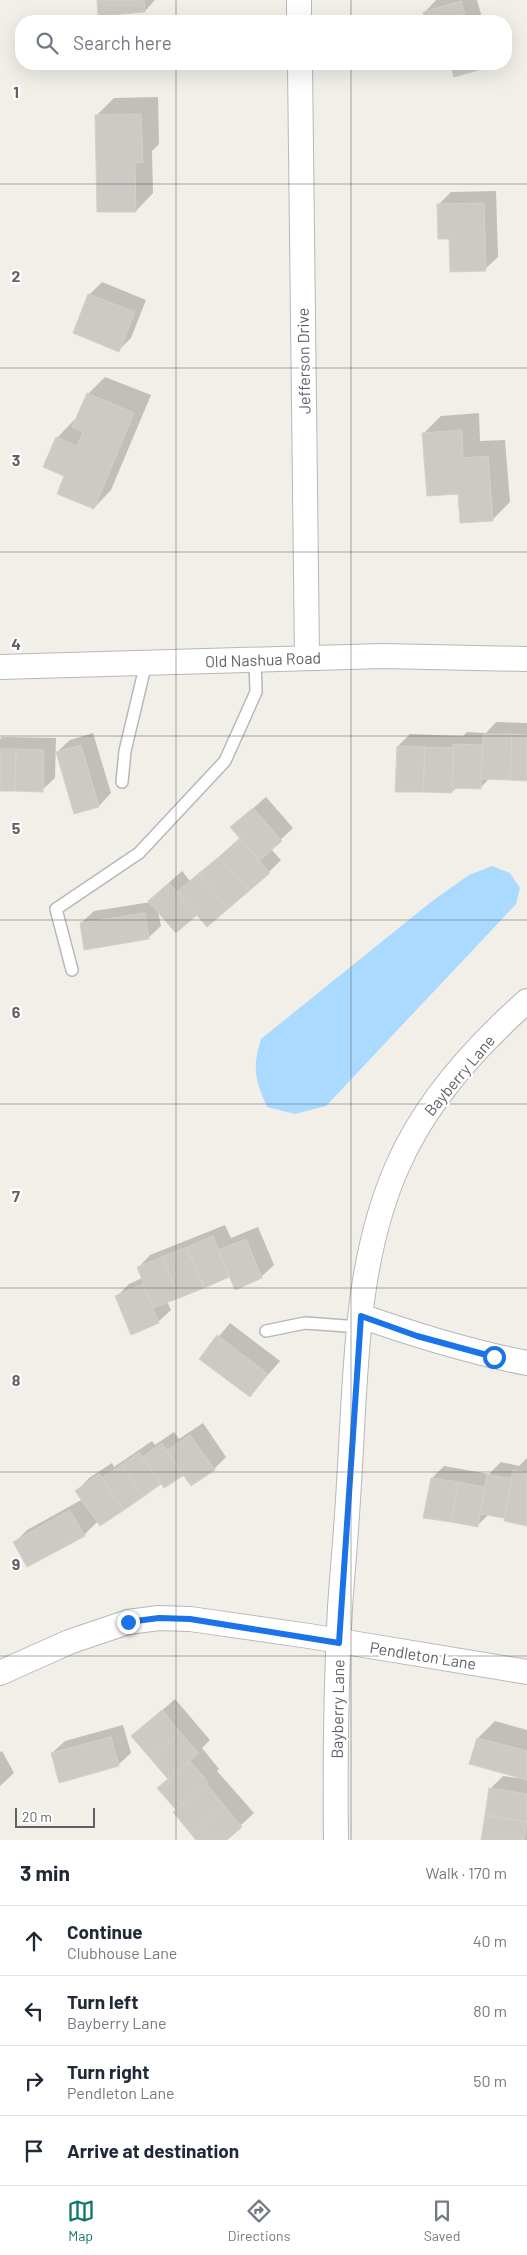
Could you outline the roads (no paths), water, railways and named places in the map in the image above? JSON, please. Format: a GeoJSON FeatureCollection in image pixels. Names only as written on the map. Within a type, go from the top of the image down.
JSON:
{"type":"FeatureCollection","features":[{"type":"Feature","properties":{"kind":"street"},"geometry":{"type":"LineString","coordinates":[[299,0],[299,15]]}},
{"type":"Feature","properties":{"kind":"street","name":"Jefferson Drive"},"geometry":{"type":"LineString","coordinates":[[300,70],[307,658]]}},
{"type":"Feature","properties":{"kind":"street","name":"Old Nashua Road"},"geometry":{"type":"LineString","coordinates":[[0,667],[391,656],[527,659]]}},
{"type":"Feature","properties":{"kind":"street","name":"Bayberry Lane"},"geometry":{"type":"LineString","coordinates":[[336,1840],[339,1643],[361,1322],[370,1254],[377,1223],[402,1157],[427,1110],[447,1084],[492,1035],[527,1001]]}},
{"type":"Feature","properties":{"kind":"street"},"geometry":{"type":"LineString","coordinates":[[361,1322],[494,1357],[527,1363]]}},
{"type":"Feature","properties":{"kind":"street","name":"Pendleton Lane"},"geometry":{"type":"LineString","coordinates":[[0,1673],[69,1642],[128,1622],[159,1618],[190,1619],[339,1643],[393,1649],[527,1672]]}},
{"type":"Feature","properties":{"kind":"lane"},"geometry":{"type":"LineString","coordinates":[[72,970],[56,909],[139,853],[225,761],[256,692],[255,659]]}},
{"type":"Feature","properties":{"kind":"lane"},"geometry":{"type":"LineString","coordinates":[[122,782],[125,751],[146,663]]}},
{"type":"Feature","properties":{"kind":"lane"},"geometry":{"type":"LineString","coordinates":[[266,1332],[305,1322],[361,1322]]}},
{"type":"Feature","properties":{"kind":"water"},"geometry":{"type":"Polygon","coordinates":[[[492,866],[510,873],[520,888],[516,904],[326,1106],[295,1114],[267,1107],[256,1074],[256,1058],[261,1039],[431,902],[469,875],[492,866]]]}}]}
